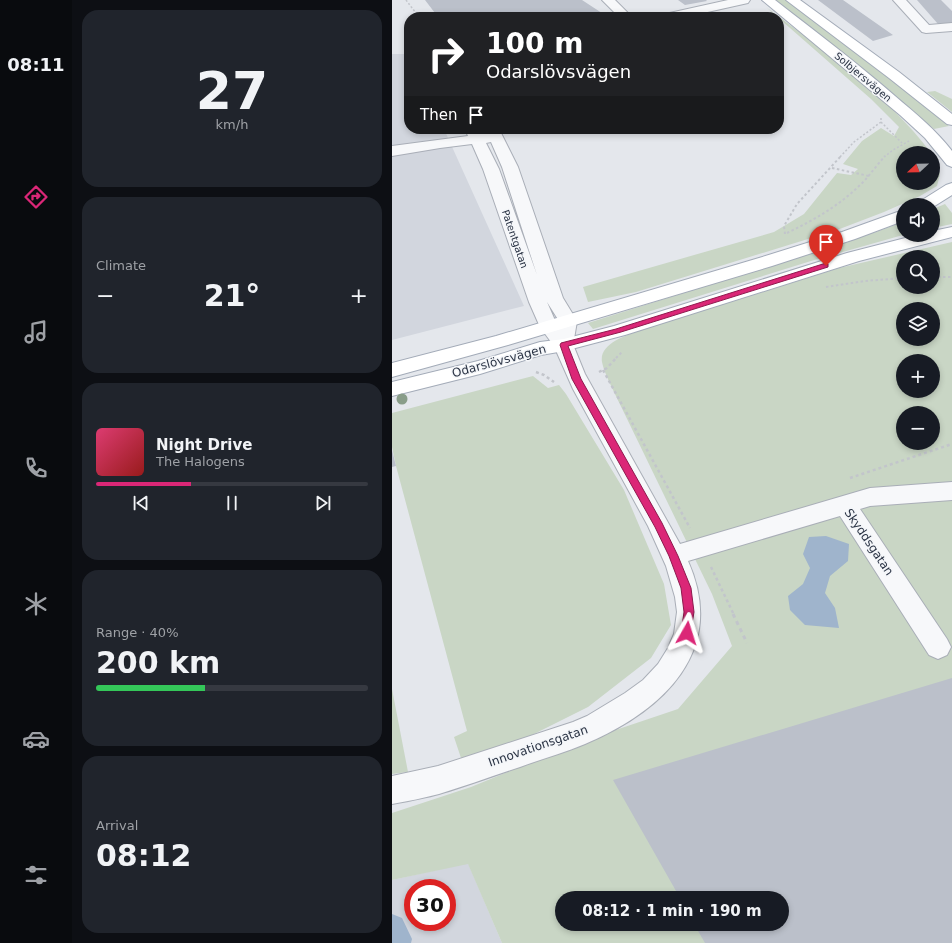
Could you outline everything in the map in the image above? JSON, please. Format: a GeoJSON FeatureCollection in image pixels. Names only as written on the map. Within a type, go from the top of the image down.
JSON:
{"type":"FeatureCollection","features":[{"type":"Feature","properties":{"kind":"main road","name":"Solbjersvägen"},"geometry":{"type":"LineString","coordinates":[[768,0],[783,12]]}},
{"type":"Feature","properties":{"kind":"main road","name":"Solbjersvägen"},"geometry":{"type":"LineString","coordinates":[[792,0],[894,75],[952,121]]}},
{"type":"Feature","properties":{"kind":"main road","name":"Solbjersvägen"},"geometry":{"type":"LineString","coordinates":[[784,13],[915,120],[936,140],[952,162]]}},
{"type":"Feature","properties":{"kind":"main road"},"geometry":{"type":"LineString","coordinates":[[936,198],[952,188]]}},
{"type":"Feature","properties":{"kind":"main road","name":"Odarslövsvägen"},"geometry":{"type":"LineString","coordinates":[[392,370],[560,331],[821,245],[896,218]]}},
{"type":"Feature","properties":{"kind":"main road","name":"Odarslövsvägen"},"geometry":{"type":"LineString","coordinates":[[392,388],[480,367],[540,349],[560,331],[618,331],[853,257],[952,232]]}},
{"type":"Feature","properties":{"kind":"street"},"geometry":{"type":"LineString","coordinates":[[608,0],[621,12]]}},
{"type":"Feature","properties":{"kind":"street"},"geometry":{"type":"LineString","coordinates":[[691,12],[744,0]]}},
{"type":"Feature","properties":{"kind":"street"},"geometry":{"type":"LineString","coordinates":[[899,0],[926,30],[950,30]]}},
{"type":"Feature","properties":{"kind":"street"},"geometry":{"type":"LineString","coordinates":[[392,150],[440,143],[474,134]]}},
{"type":"Feature","properties":{"kind":"street","name":"Patentgatan"},"geometry":{"type":"LineString","coordinates":[[474,134],[490,169],[538,302],[560,331]]}},
{"type":"Feature","properties":{"kind":"street","name":"Patentgatan"},"geometry":{"type":"LineString","coordinates":[[494,134],[510,167],[554,298],[560,331]]}},
{"type":"Feature","properties":{"kind":"street","name":"Innovationsgatan"},"geometry":{"type":"LineString","coordinates":[[392,790],[438,780],[597,726],[628,707],[650,691],[667,673],[679,652],[687,633],[689,612],[686,588],[674,556],[659,526],[577,379],[560,331]]}},
{"type":"Feature","properties":{"kind":"street"},"geometry":{"type":"LineString","coordinates":[[845,505],[870,497],[952,491]]}},
{"type":"Feature","properties":{"kind":"street","name":"Skyddsgatan"},"geometry":{"type":"LineString","coordinates":[[674,556],[845,505],[938,647]]}},
{"type":"Feature","properties":{"kind":"path"},"geometry":{"type":"LineString","coordinates":[[406,0],[415,12]]}},
{"type":"Feature","properties":{"kind":"path"},"geometry":{"type":"LineString","coordinates":[[881,115],[881,122],[902,143]]}},
{"type":"Feature","properties":{"kind":"path"},"geometry":{"type":"LineString","coordinates":[[785,234],[784,226],[797,204],[832,168],[854,142],[881,122]]}},
{"type":"Feature","properties":{"kind":"path"},"geometry":{"type":"LineString","coordinates":[[779,237],[804,225],[836,205],[857,189],[887,153],[902,143],[910,140]]}},
{"type":"Feature","properties":{"kind":"path"},"geometry":{"type":"LineString","coordinates":[[832,168],[869,176]]}},
{"type":"Feature","properties":{"kind":"path"},"geometry":{"type":"LineString","coordinates":[[940,277],[952,277]]}},
{"type":"Feature","properties":{"kind":"path"},"geometry":{"type":"LineString","coordinates":[[819,289],[864,281],[896,279]]}},
{"type":"Feature","properties":{"kind":"path"},"geometry":{"type":"LineString","coordinates":[[577,379],[603,370],[613,363],[616,356],[629,348]]}},
{"type":"Feature","properties":{"kind":"path"},"geometry":{"type":"LineString","coordinates":[[603,370],[701,547],[747,643]]}},
{"type":"Feature","properties":{"kind":"shaded area"},"geometry":{"type":"Polygon","coordinates":[[[392,54],[404,54],[404,134],[446,134],[524,306],[392,340],[392,54]]]}},
{"type":"Feature","properties":{"kind":"shaded area"},"geometry":{"type":"Polygon","coordinates":[[[468,863],[502,943],[392,943],[392,880],[468,863]]]}},
{"type":"Feature","properties":{"kind":"green space"},"geometry":{"type":"Polygon","coordinates":[[[776,0],[787,0],[949,126],[934,129],[776,0]]]}},
{"type":"Feature","properties":{"kind":"green space"},"geometry":{"type":"Polygon","coordinates":[[[784,21],[854,74],[875,92],[895,111],[925,146],[896,146],[896,190],[930,190],[916,198],[896,198],[896,207],[837,230],[636,292],[588,302],[583,287],[774,232],[804,214],[837,173],[851,175],[858,169],[843,164],[862,141],[881,128],[894,136],[899,127],[871,99],[784,23],[784,21]]]}},
{"type":"Feature","properties":{"kind":"green space"},"geometry":{"type":"Polygon","coordinates":[[[935,91],[952,99],[952,112],[927,92],[935,91]]]}},
{"type":"Feature","properties":{"kind":"green space"},"geometry":{"type":"Polygon","coordinates":[[[945,204],[952,213],[952,224],[940,227],[940,206],[945,204]]]}},
{"type":"Feature","properties":{"kind":"green space"},"geometry":{"type":"Polygon","coordinates":[[[896,225],[896,237],[811,261],[593,329],[588,323],[896,225]]]}},
{"type":"Feature","properties":{"kind":"green space"},"geometry":{"type":"Polygon","coordinates":[[[952,242],[952,943],[502,943],[468,864],[392,880],[392,813],[471,787],[583,741],[678,709],[732,646],[712,594],[604,370],[602,356],[605,350],[614,342],[626,335],[839,268],[896,255],[896,294],[940,294],[940,250],[917,250],[952,242]]]}},
{"type":"Feature","properties":{"kind":"green space"},"geometry":{"type":"Polygon","coordinates":[[[533,376],[548,388],[559,385],[566,394],[624,490],[664,584],[671,625],[651,658],[588,707],[524,739],[461,758],[454,737],[467,731],[396,466],[392,447],[392,413],[533,376]]]}},
{"type":"Feature","properties":{"kind":"green space"},"geometry":{"type":"Polygon","coordinates":[[[392,689],[408,772],[392,774],[392,689]]]}},
{"type":"Feature","properties":{"kind":"water"},"geometry":{"type":"Polygon","coordinates":[[[826,536],[849,544],[848,561],[830,576],[825,593],[835,608],[839,628],[805,625],[790,610],[788,596],[803,584],[810,568],[803,554],[809,537],[826,536]]]}},
{"type":"Feature","properties":{"kind":"water"},"geometry":{"type":"Polygon","coordinates":[[[392,914],[402,918],[404,922],[404,931],[408,931],[412,939],[411,943],[392,943],[392,914]]]}},
{"type":"Feature","properties":{"kind":"building"},"geometry":{"type":"Polygon","coordinates":[[[425,0],[582,0],[600,12],[434,12],[425,0]]]}},
{"type":"Feature","properties":{"kind":"building"},"geometry":{"type":"Polygon","coordinates":[[[678,0],[706,0],[707,1],[685,5],[678,0]]]}},
{"type":"Feature","properties":{"kind":"building"},"geometry":{"type":"Polygon","coordinates":[[[818,0],[843,0],[893,35],[873,41],[818,0]]]}},
{"type":"Feature","properties":{"kind":"building"},"geometry":{"type":"Polygon","coordinates":[[[917,0],[941,0],[952,11],[952,23],[938,24],[917,0]]]}},
{"type":"Feature","properties":{"kind":"building"},"geometry":{"type":"Polygon","coordinates":[[[392,450],[396,466],[392,467],[392,450]]]}},
{"type":"Feature","properties":{"kind":"building"},"geometry":{"type":"Polygon","coordinates":[[[952,678],[952,943],[705,943],[698,931],[789,931],[789,891],[676,891],[613,780],[952,678]]]}},
{"type":"Feature","properties":{"kind":"route"},"geometry":{"type":"LineString","coordinates":[[687,633],[689,612],[686,588],[674,556],[659,526],[577,379],[564,345],[618,331],[826,266]]}}]}
